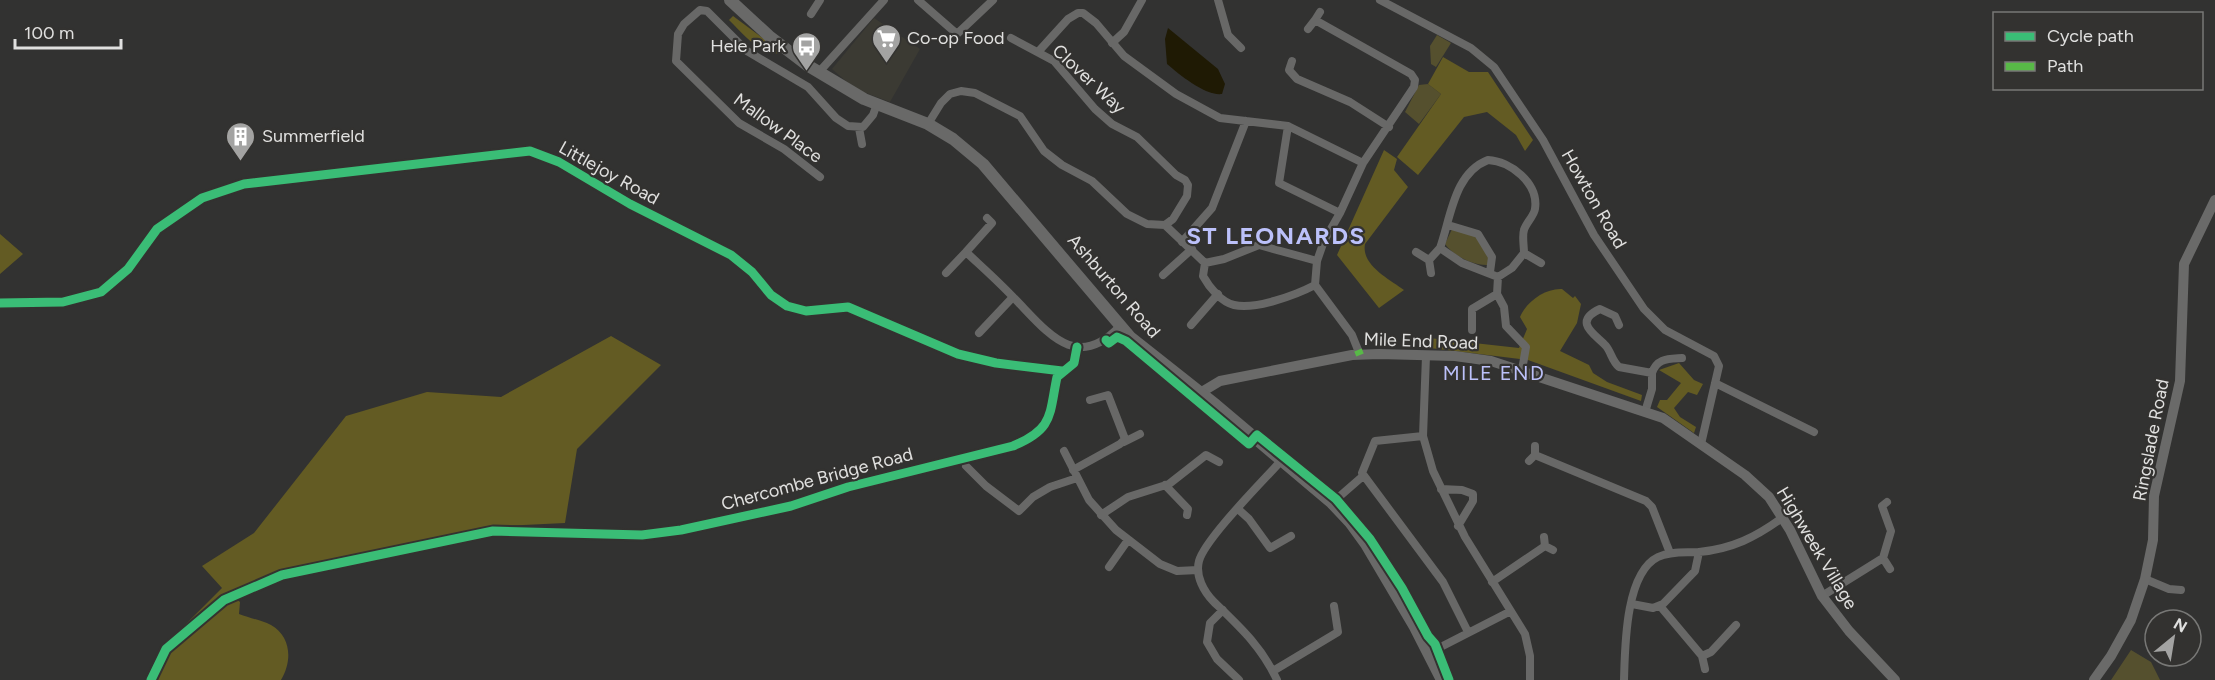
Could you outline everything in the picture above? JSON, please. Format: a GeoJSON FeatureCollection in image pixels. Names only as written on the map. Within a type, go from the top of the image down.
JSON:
{"type":"FeatureCollection","features":[{"type":"Feature","properties":{"kind":"main road","name":"Ashburton Road"},"geometry":{"type":"LineString","coordinates":[[730,0],[769,36],[819,72],[877,104],[928,124],[967,150],[990,172],[1137,344],[1200,393],[1332,503],[1366,544],[1429,653],[1442,680]]}},
{"type":"Feature","properties":{"kind":"street"},"geometry":{"type":"LineString","coordinates":[[811,14],[820,0]]}},
{"type":"Feature","properties":{"kind":"street"},"geometry":{"type":"LineString","coordinates":[[819,72],[884,0]]}},
{"type":"Feature","properties":{"kind":"street"},"geometry":{"type":"LineString","coordinates":[[918,0],[957,34],[993,0]]}},
{"type":"Feature","properties":{"kind":"street"},"geometry":{"type":"LineString","coordinates":[[1112,43],[1124,32],[1142,0]]}},
{"type":"Feature","properties":{"kind":"street"},"geometry":{"type":"LineString","coordinates":[[1218,0],[1228,35],[1240,48]]}},
{"type":"Feature","properties":{"kind":"street","name":"Howton Road"},"geometry":{"type":"LineString","coordinates":[[1380,0],[1471,48],[1497,70],[1543,140],[1594,235],[1644,309],[1665,330],[1714,356],[1719,366],[1701,444]]}},
{"type":"Feature","properties":{"kind":"street","name":"Mallow Place"},"geometry":{"type":"LineString","coordinates":[[820,177],[784,149],[739,123],[676,61],[678,34],[684,24],[700,10],[707,11],[736,43],[808,87],[836,118],[848,126],[859,128]]}},
{"type":"Feature","properties":{"kind":"street"},"geometry":{"type":"LineString","coordinates":[[1308,29],[1320,12]]}},
{"type":"Feature","properties":{"kind":"street"},"geometry":{"type":"LineString","coordinates":[[1038,52],[1068,19],[1078,13],[1096,23],[1124,56],[1176,93],[1226,119],[1287,126],[1363,163]]}},
{"type":"Feature","properties":{"kind":"street"},"geometry":{"type":"LineString","coordinates":[[1315,20],[1411,74],[1415,80],[1414,87],[1389,127],[1363,163],[1324,241],[1317,261],[1315,285],[1352,335],[1358,350]]}},
{"type":"Feature","properties":{"kind":"street","name":"Clover Way"},"geometry":{"type":"LineString","coordinates":[[1011,38],[1054,61],[1095,109],[1112,124],[1137,137],[1176,175],[1185,180],[1188,185],[1187,196],[1173,219],[1166,225]]}},
{"type":"Feature","properties":{"kind":"street"},"geometry":{"type":"LineString","coordinates":[[1292,61],[1289,70],[1297,79],[1350,102],[1389,127]]}},
{"type":"Feature","properties":{"kind":"street"},"geometry":{"type":"LineString","coordinates":[[928,124],[941,103],[950,94],[962,91],[975,93],[1020,116],[1044,151],[1092,181],[1127,214],[1147,224],[1166,225],[1206,263]]}},
{"type":"Feature","properties":{"kind":"street"},"geometry":{"type":"LineString","coordinates":[[862,144],[859,128],[868,122],[877,104]]}},
{"type":"Feature","properties":{"kind":"street"},"geometry":{"type":"LineString","coordinates":[[1182,242],[1212,208],[1246,121]]}},
{"type":"Feature","properties":{"kind":"street"},"geometry":{"type":"LineString","coordinates":[[1287,126],[1279,183],[1340,213]]}},
{"type":"Feature","properties":{"kind":"street","name":"Littlejoy Road"},"geometry":{"type":"LineString","coordinates":[[0,303],[63,302],[100,292],[128,269],[157,229],[202,198],[244,184],[530,151],[559,162],[630,204],[731,255],[752,272],[771,296],[787,306],[806,311],[848,307],[958,354],[996,363],[1062,371]]}},
{"type":"Feature","properties":{"kind":"street"},"geometry":{"type":"LineString","coordinates":[[1431,273],[1430,260],[1440,248],[1455,194],[1476,164],[1498,160],[1522,175],[1532,193],[1535,209],[1523,230],[1524,253],[1512,268],[1498,277]]}},
{"type":"Feature","properties":{"kind":"street","name":"Ringslade Road"},"geometry":{"type":"LineString","coordinates":[[2094,680],[2120,642],[2131,620],[2145,579],[2153,540],[2154,496],[2180,381],[2184,264],[2215,200]]}},
{"type":"Feature","properties":{"kind":"street"},"geometry":{"type":"LineString","coordinates":[[946,273],[992,223],[987,218]]}},
{"type":"Feature","properties":{"kind":"street"},"geometry":{"type":"LineString","coordinates":[[1448,225],[1478,234],[1492,257],[1490,272]]}},
{"type":"Feature","properties":{"kind":"street"},"geometry":{"type":"LineString","coordinates":[[1206,263],[1224,260],[1258,244],[1317,261]]}},
{"type":"Feature","properties":{"kind":"street"},"geometry":{"type":"LineString","coordinates":[[1440,248],[1462,263],[1498,277]]}},
{"type":"Feature","properties":{"kind":"street"},"geometry":{"type":"LineString","coordinates":[[1163,275],[1192,249]]}},
{"type":"Feature","properties":{"kind":"street"},"geometry":{"type":"LineString","coordinates":[[966,252],[1056,341],[1077,347],[1095,345],[1120,326]]}},
{"type":"Feature","properties":{"kind":"street"},"geometry":{"type":"LineString","coordinates":[[1416,252],[1430,260]]}},
{"type":"Feature","properties":{"kind":"street"},"geometry":{"type":"LineString","coordinates":[[1524,253],[1541,263]]}},
{"type":"Feature","properties":{"kind":"street"},"geometry":{"type":"LineString","coordinates":[[1206,263],[1203,276],[1218,294],[1232,304],[1249,305],[1298,294],[1315,285]]}},
{"type":"Feature","properties":{"kind":"street"},"geometry":{"type":"LineString","coordinates":[[1498,277],[1497,294],[1504,307],[1506,326],[1526,347],[1522,370]]}},
{"type":"Feature","properties":{"kind":"street"},"geometry":{"type":"LineString","coordinates":[[1191,325],[1218,294]]}},
{"type":"Feature","properties":{"kind":"street"},"geometry":{"type":"LineString","coordinates":[[1472,330],[1472,309],[1497,294]]}},
{"type":"Feature","properties":{"kind":"street"},"geometry":{"type":"LineString","coordinates":[[979,333],[1013,297]]}},
{"type":"Feature","properties":{"kind":"street"},"geometry":{"type":"LineString","coordinates":[[1619,325],[1615,316],[1600,309],[1590,317],[1587,324],[1589,331],[1608,349],[1619,367],[1652,373]]}},
{"type":"Feature","properties":{"kind":"street","name":"Chercombe Bridge Road"},"geometry":{"type":"LineString","coordinates":[[151,680],[166,649],[224,600],[282,575],[493,531],[642,535],[791,506],[848,487],[994,452],[1029,440],[1042,430],[1051,416],[1057,376],[1074,363],[1077,347]]}},
{"type":"Feature","properties":{"kind":"street","name":"Mile End Road"},"geometry":{"type":"LineString","coordinates":[[1200,393],[1220,381],[1352,355],[1479,358],[1522,370],[1663,418],[1701,444]]}},
{"type":"Feature","properties":{"kind":"street"},"geometry":{"type":"LineString","coordinates":[[1426,356],[1424,436],[1433,471],[1458,526],[1509,612],[1525,634],[1529,646],[1530,680]]}},
{"type":"Feature","properties":{"kind":"street"},"geometry":{"type":"LineString","coordinates":[[1645,412],[1652,389],[1652,373],[1655,365],[1660,360],[1682,358]]}},
{"type":"Feature","properties":{"kind":"street"},"geometry":{"type":"LineString","coordinates":[[1715,383],[1814,432]]}},
{"type":"Feature","properties":{"kind":"street"},"geometry":{"type":"LineString","coordinates":[[1090,400],[1108,395],[1124,435],[1124,442]]}},
{"type":"Feature","properties":{"kind":"street"},"geometry":{"type":"LineString","coordinates":[[1073,470],[1140,434]]}},
{"type":"Feature","properties":{"kind":"street"},"geometry":{"type":"LineString","coordinates":[[1424,436],[1375,441],[1362,470],[1363,476],[1443,582],[1468,632]]}},
{"type":"Feature","properties":{"kind":"street","name":"Highweek Village"},"geometry":{"type":"LineString","coordinates":[[1701,444],[1757,485],[1782,518],[1822,596],[1849,631],[1895,680]]}},
{"type":"Feature","properties":{"kind":"street"},"geometry":{"type":"LineString","coordinates":[[1529,461],[1535,451],[1646,501],[1652,507],[1670,553]]}},
{"type":"Feature","properties":{"kind":"street"},"geometry":{"type":"LineString","coordinates":[[1064,452],[1077,478],[1101,515],[1128,540],[1169,568],[1177,571],[1198,570]]}},
{"type":"Feature","properties":{"kind":"street"},"geometry":{"type":"LineString","coordinates":[[1101,515],[1128,497],[1165,485],[1206,455],[1219,462]]}},
{"type":"Feature","properties":{"kind":"street"},"geometry":{"type":"LineString","coordinates":[[1277,680],[1266,656],[1245,630],[1205,592],[1198,570],[1199,562],[1207,546],[1280,462]]}},
{"type":"Feature","properties":{"kind":"street"},"geometry":{"type":"LineString","coordinates":[[966,466],[986,486],[1019,511],[1033,497],[1050,487],[1077,478]]}},
{"type":"Feature","properties":{"kind":"street"},"geometry":{"type":"LineString","coordinates":[[1332,503],[1363,476]]}},
{"type":"Feature","properties":{"kind":"street"},"geometry":{"type":"LineString","coordinates":[[1165,485],[1188,509],[1187,515]]}},
{"type":"Feature","properties":{"kind":"street"},"geometry":{"type":"LineString","coordinates":[[1441,489],[1462,490],[1473,494],[1473,501],[1458,526]]}},
{"type":"Feature","properties":{"kind":"street"},"geometry":{"type":"LineString","coordinates":[[1822,596],[1882,558],[1891,531],[1882,506],[1887,502]]}},
{"type":"Feature","properties":{"kind":"street"},"geometry":{"type":"LineString","coordinates":[[1238,509],[1249,519],[1270,548],[1291,536]]}},
{"type":"Feature","properties":{"kind":"street"},"geometry":{"type":"LineString","coordinates":[[1624,680],[1626,638],[1632,604],[1640,575],[1645,569],[1659,557],[1670,553],[1724,549],[1743,542],[1760,534],[1782,518]]}},
{"type":"Feature","properties":{"kind":"street"},"geometry":{"type":"LineString","coordinates":[[1109,567],[1128,540]]}},
{"type":"Feature","properties":{"kind":"street"},"geometry":{"type":"LineString","coordinates":[[1492,582],[1547,544]]}},
{"type":"Feature","properties":{"kind":"street"},"geometry":{"type":"LineString","coordinates":[[1632,604],[1653,608],[1660,606],[1695,571],[1699,552]]}},
{"type":"Feature","properties":{"kind":"street"},"geometry":{"type":"LineString","coordinates":[[1882,558],[1890,569]]}},
{"type":"Feature","properties":{"kind":"street"},"geometry":{"type":"LineString","coordinates":[[2145,579],[2169,589],[2181,590]]}},
{"type":"Feature","properties":{"kind":"street"},"geometry":{"type":"LineString","coordinates":[[1273,671],[1338,633],[1334,606]]}},
{"type":"Feature","properties":{"kind":"street"},"geometry":{"type":"LineString","coordinates":[[1660,606],[1702,656],[1705,669]]}},
{"type":"Feature","properties":{"kind":"street"},"geometry":{"type":"LineString","coordinates":[[1223,610],[1210,623],[1207,642],[1217,659],[1239,680]]}},
{"type":"Feature","properties":{"kind":"street"},"geometry":{"type":"LineString","coordinates":[[1429,653],[1509,612]]}},
{"type":"Feature","properties":{"kind":"street"},"geometry":{"type":"LineString","coordinates":[[1702,656],[1711,652],[1736,625]]}},
{"type":"Feature","properties":{"kind":"shaded area"},"geometry":{"type":"Polygon","coordinates":[[[733,16],[779,50],[781,54],[765,50],[752,43],[729,20],[733,16]]]}},
{"type":"Feature","properties":{"kind":"shaded area"},"geometry":{"type":"Polygon","coordinates":[[[874,18],[920,49],[890,102],[855,89],[832,69],[874,18]]]}},
{"type":"Feature","properties":{"kind":"shaded area"},"geometry":{"type":"Polygon","coordinates":[[[1168,28],[1218,69],[1225,84],[1222,94],[1208,92],[1167,64],[1165,39],[1168,28]]]}},
{"type":"Feature","properties":{"kind":"shaded area"},"geometry":{"type":"Polygon","coordinates":[[[1437,35],[1451,43],[1436,67],[1431,64],[1430,46],[1437,35]]]}},
{"type":"Feature","properties":{"kind":"shaded area"},"geometry":{"type":"Polygon","coordinates":[[[1443,57],[1469,72],[1488,72],[1533,140],[1525,151],[1516,135],[1487,112],[1464,117],[1418,175],[1397,157],[1441,94],[1428,84],[1443,57]]]}},
{"type":"Feature","properties":{"kind":"shaded area"},"geometry":{"type":"Polygon","coordinates":[[[1428,84],[1441,94],[1419,124],[1405,112],[1419,85],[1428,84]]]}},
{"type":"Feature","properties":{"kind":"shaded area"},"geometry":{"type":"Polygon","coordinates":[[[1384,150],[1397,159],[1394,170],[1408,187],[1365,244],[1367,258],[1377,271],[1404,290],[1379,308],[1337,255],[1384,150]]]}},
{"type":"Feature","properties":{"kind":"shaded area"},"geometry":{"type":"Polygon","coordinates":[[[1452,229],[1477,237],[1489,258],[1488,265],[1477,264],[1465,259],[1445,244],[1452,229]]]}},
{"type":"Feature","properties":{"kind":"shaded area"},"geometry":{"type":"Polygon","coordinates":[[[0,234],[23,254],[0,274],[0,234]]]}},
{"type":"Feature","properties":{"kind":"shaded area"},"geometry":{"type":"Polygon","coordinates":[[[1562,289],[1573,298],[1575,296],[1581,304],[1577,323],[1560,351],[1589,365],[1593,373],[1607,382],[1642,395],[1641,401],[1528,360],[1430,348],[1429,338],[1519,348],[1527,329],[1520,317],[1523,311],[1531,301],[1543,293],[1562,289]]]}},
{"type":"Feature","properties":{"kind":"shaded area"},"geometry":{"type":"Polygon","coordinates":[[[611,336],[661,365],[577,449],[565,523],[500,526],[281,574],[233,596],[240,602],[239,614],[271,625],[283,636],[288,658],[281,680],[146,680],[158,652],[222,588],[202,566],[254,533],[346,416],[427,392],[501,397],[611,336]]]}},
{"type":"Feature","properties":{"kind":"shaded area"},"geometry":{"type":"Polygon","coordinates":[[[1679,363],[1694,380],[1703,384],[1697,395],[1688,392],[1674,408],[1680,417],[1696,427],[1694,433],[1657,407],[1660,400],[1667,400],[1681,383],[1659,370],[1679,363]]]}},
{"type":"Feature","properties":{"kind":"shaded area"},"geometry":{"type":"Polygon","coordinates":[[[2131,650],[2143,657],[2143,668],[2154,668],[2160,680],[2111,680],[2131,650]]]}},
{"type":"Feature","properties":{"kind":"marked path"},"geometry":{"type":"LineString","coordinates":[[1358,350],[1360,355]]}},
{"type":"Feature","properties":{"kind":"cycle path"},"geometry":{"type":"LineString","coordinates":[[0,303],[63,302],[101,292],[128,269],[157,229],[202,198],[244,184],[530,151],[559,162],[630,204],[731,255],[752,272],[771,295],[787,306],[806,311],[848,307],[958,354],[996,363],[1062,371]]}},
{"type":"Feature","properties":{"kind":"cycle path"},"geometry":{"type":"LineString","coordinates":[[1106,340],[1109,343],[1117,337],[1126,341],[1249,444],[1257,435],[1336,499],[1370,539],[1402,588],[1428,636],[1435,644],[1449,680]]}},
{"type":"Feature","properties":{"kind":"cycle path"},"geometry":{"type":"LineString","coordinates":[[151,680],[166,649],[224,600],[282,575],[493,531],[642,535],[681,530],[791,506],[848,487],[1013,446],[1026,440],[1043,427],[1050,411],[1057,377],[1074,363],[1077,347]]}},
{"type":"Feature","properties":{"kind":"place","name":"Co-op Food"},"geometry":{"type":"Point","coordinates":[886,64]}},
{"type":"Feature","properties":{"kind":"place","name":"Hele Park"},"geometry":{"type":"Point","coordinates":[807,72]}},
{"type":"Feature","properties":{"kind":"place","name":"Summerfield"},"geometry":{"type":"Point","coordinates":[241,162]}},
{"type":"Feature","properties":{"kind":"district","name":"ST LEONARDS"},"geometry":{"type":"Point","coordinates":[1276,235]}},
{"type":"Feature","properties":{"kind":"district","name":"MILE END"},"geometry":{"type":"Point","coordinates":[1494,373]}}]}
